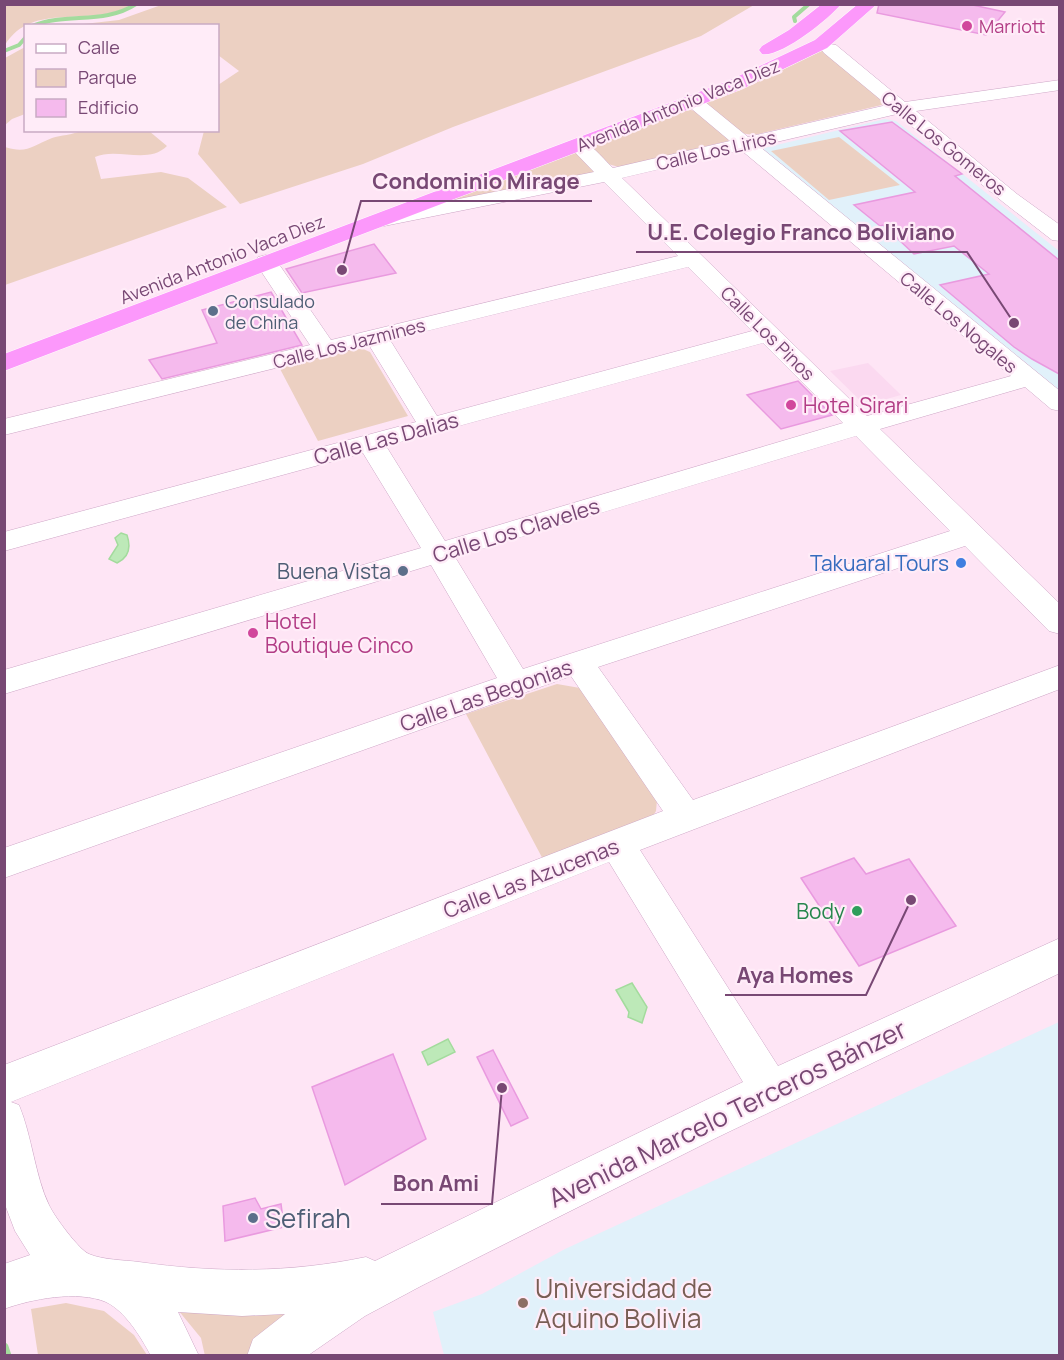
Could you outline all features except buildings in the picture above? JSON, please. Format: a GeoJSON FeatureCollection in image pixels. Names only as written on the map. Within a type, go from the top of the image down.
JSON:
{"type":"FeatureCollection","features":[{"type":"Feature","properties":{"kind":"highway","name":"Avenida Antonio Vaca Diez"},"geometry":{"type":"LineString","coordinates":[[244,250],[718,73],[764,52],[795,34],[833,4]]}},
{"type":"Feature","properties":{"kind":"highway","name":"Avenida Antonio Vaca Diez"},"geometry":{"type":"LineString","coordinates":[[4,363],[693,101],[784,63],[822,44],[869,4]]}},
{"type":"Feature","properties":{"kind":"highway"},"geometry":{"type":"LineString","coordinates":[[171,299],[219,274],[222,268],[211,262]]}},
{"type":"Feature","properties":{"kind":"street","name":"Calle Los Gomeros"},"geometry":{"type":"LineString","coordinates":[[830,49],[1059,235]]}},
{"type":"Feature","properties":{"kind":"street","name":"Calle Los Lirios"},"geometry":{"type":"LineString","coordinates":[[374,222],[608,175],[900,108],[1059,84]]}},
{"type":"Feature","properties":{"kind":"street"},"geometry":{"type":"LineString","coordinates":[[1033,88],[1051,102]]}},
{"type":"Feature","properties":{"kind":"street","name":"Calle Los Nogales"},"geometry":{"type":"LineString","coordinates":[[693,101],[1059,404]]}},
{"type":"Feature","properties":{"kind":"street","name":"Calle Los Pinos"},"geometry":{"type":"LineString","coordinates":[[578,144],[1059,623]]}},
{"type":"Feature","properties":{"kind":"street","name":"Calle Los Jazmines"},"geometry":{"type":"LineString","coordinates":[[4,427],[694,259]]}},
{"type":"Feature","properties":{"kind":"street"},"geometry":{"type":"LineString","coordinates":[[266,262],[325,349]]}},
{"type":"Feature","properties":{"kind":"street","name":"Calle Las Dalias"},"geometry":{"type":"LineString","coordinates":[[4,542],[768,334]]}},
{"type":"Feature","properties":{"kind":"street"},"geometry":{"type":"LineString","coordinates":[[376,337],[431,426]]}},
{"type":"Feature","properties":{"kind":"street","name":"Calle Los Claveles"},"geometry":{"type":"LineString","coordinates":[[4,682],[439,554],[861,426],[1027,379]]}},
{"type":"Feature","properties":{"kind":"street"},"geometry":{"type":"LineString","coordinates":[[370,442],[516,684]]}},
{"type":"Feature","properties":{"kind":"street","name":"Calle Las Begonias"},"geometry":{"type":"LineString","coordinates":[[4,863],[578,662],[970,534]]}},
{"type":"Feature","properties":{"kind":"street"},"geometry":{"type":"LineString","coordinates":[[578,662],[686,817]]}},
{"type":"Feature","properties":{"kind":"street","name":"Calle Las Azucenas"},"geometry":{"type":"LineString","coordinates":[[12,1082],[686,817],[1059,676]]}},
{"type":"Feature","properties":{"kind":"street"},"geometry":{"type":"LineString","coordinates":[[617,844],[770,1089]]}},
{"type":"Feature","properties":{"kind":"street","name":"Avenida Marcelo Terceros Bánzer"},"geometry":{"type":"LineString","coordinates":[[270,1356],[306,1325],[396,1273],[462,1243],[770,1089],[1059,955]]}},
{"type":"Feature","properties":{"kind":"street"},"geometry":{"type":"LineString","coordinates":[[4,1119],[30,1216],[49,1244],[96,1278],[153,1313],[176,1356]]}},
{"type":"Feature","properties":{"kind":"street","name":"Avenida Marcelo Terceros Bánzer"},"geometry":{"type":"LineString","coordinates":[[4,1287],[27,1278],[96,1278],[203,1292],[281,1292],[337,1287],[396,1273]]}},
{"type":"Feature","properties":{"kind":"shaded area"},"geometry":{"type":"Polygon","coordinates":[[[885,119],[896,121],[1059,251],[1059,395],[763,151],[764,148],[885,119]]]}},
{"type":"Feature","properties":{"kind":"shaded area"},"geometry":{"type":"Polygon","coordinates":[[[868,363],[901,395],[865,405],[830,371],[868,363]]]}},
{"type":"Feature","properties":{"kind":"shaded area"},"geometry":{"type":"Polygon","coordinates":[[[121,533],[127,535],[129,548],[125,558],[117,563],[109,559],[118,545],[115,538],[121,533]]]}},
{"type":"Feature","properties":{"kind":"shaded area"},"geometry":{"type":"Polygon","coordinates":[[[632,983],[647,1007],[642,1023],[628,1017],[629,1012],[616,990],[632,983]]]}},
{"type":"Feature","properties":{"kind":"shaded area"},"geometry":{"type":"Polygon","coordinates":[[[1059,1022],[1059,1355],[444,1355],[433,1312],[482,1294],[565,1249],[1059,1022]]]}},
{"type":"Feature","properties":{"kind":"shaded area"},"geometry":{"type":"Polygon","coordinates":[[[448,1039],[455,1052],[428,1065],[422,1052],[448,1039]]]}},
{"type":"Feature","properties":{"kind":"green space"},"geometry":{"type":"Polygon","coordinates":[[[5,4],[131,4],[115,12],[46,19],[24,24],[24,27],[17,31],[5,45],[5,4]]]}},
{"type":"Feature","properties":{"kind":"green space"},"geometry":{"type":"Polygon","coordinates":[[[164,4],[754,4],[701,36],[453,127],[363,164],[240,204],[198,154],[204,132],[219,132],[219,84],[239,71],[219,56],[219,24],[84,24],[119,20],[164,4]]]}},
{"type":"Feature","properties":{"kind":"green space"},"geometry":{"type":"Polygon","coordinates":[[[24,48],[24,114],[12,119],[5,125],[5,58],[24,48]]]}},
{"type":"Feature","properties":{"kind":"green space"},"geometry":{"type":"Polygon","coordinates":[[[823,49],[886,104],[754,135],[740,133],[704,102],[823,49]]]}},
{"type":"Feature","properties":{"kind":"green space"},"geometry":{"type":"Polygon","coordinates":[[[686,109],[695,111],[729,139],[728,141],[619,167],[608,164],[591,149],[595,144],[686,109]]]}},
{"type":"Feature","properties":{"kind":"green space"},"geometry":{"type":"Polygon","coordinates":[[[150,132],[167,146],[151,154],[104,154],[95,157],[101,179],[161,172],[188,178],[227,207],[5,285],[5,147],[24,149],[52,138],[74,133],[150,132]]]}},
{"type":"Feature","properties":{"kind":"green space"},"geometry":{"type":"Polygon","coordinates":[[[839,137],[900,185],[829,200],[771,151],[839,137]]]}},
{"type":"Feature","properties":{"kind":"green space"},"geometry":{"type":"Polygon","coordinates":[[[578,152],[596,172],[422,211],[578,152]]]}},
{"type":"Feature","properties":{"kind":"green space"},"geometry":{"type":"Polygon","coordinates":[[[351,349],[363,349],[370,352],[408,416],[318,441],[279,367],[351,349]]]}},
{"type":"Feature","properties":{"kind":"green space"},"geometry":{"type":"Polygon","coordinates":[[[557,684],[580,688],[657,800],[656,811],[650,821],[546,865],[466,714],[557,684]]]}},
{"type":"Feature","properties":{"kind":"green space"},"geometry":{"type":"Polygon","coordinates":[[[66,1303],[104,1311],[134,1335],[147,1355],[38,1355],[31,1309],[66,1303]]]}},
{"type":"Feature","properties":{"kind":"green space"},"geometry":{"type":"Polygon","coordinates":[[[178,1310],[240,1316],[291,1313],[249,1355],[205,1356],[201,1338],[178,1310]]]}},
{"type":"Feature","properties":{"kind":"waterway"},"geometry":{"type":"LineString","coordinates":[[38,24],[111,14],[136,4]]}},
{"type":"Feature","properties":{"kind":"waterway"},"geometry":{"type":"LineString","coordinates":[[795,21],[794,17],[809,4]]}},
{"type":"Feature","properties":{"kind":"waterway"},"geometry":{"type":"LineString","coordinates":[[4,51],[19,45],[24,39]]}},
{"type":"Feature","properties":{"kind":"waterway"},"geometry":{"type":"LineString","coordinates":[[4,1347],[7,1356]]}},
{"type":"Feature","properties":{"kind":"place","name":"Marriott"},"geometry":{"type":"Point","coordinates":[967,26]}},
{"type":"Feature","properties":{"kind":"place","name":"Condominio Mirage"},"geometry":{"type":"Point","coordinates":[342,270]}},
{"type":"Feature","properties":{"kind":"place","name":"Consulado de China"},"geometry":{"type":"Point","coordinates":[213,311]}},
{"type":"Feature","properties":{"kind":"place","name":"U.E. Colegio Franco Boliviano"},"geometry":{"type":"Point","coordinates":[1014,323]}},
{"type":"Feature","properties":{"kind":"place","name":"Hotel Sirari"},"geometry":{"type":"Point","coordinates":[791,405]}},
{"type":"Feature","properties":{"kind":"place","name":"Takuaral Tours"},"geometry":{"type":"Point","coordinates":[961,563]}},
{"type":"Feature","properties":{"kind":"place","name":"Buena Vista"},"geometry":{"type":"Point","coordinates":[403,571]}},
{"type":"Feature","properties":{"kind":"place","name":"Hotel Boutique Cinco"},"geometry":{"type":"Point","coordinates":[253,633]}},
{"type":"Feature","properties":{"kind":"place","name":"Aya Homes"},"geometry":{"type":"Point","coordinates":[911,900]}},
{"type":"Feature","properties":{"kind":"place","name":"Body"},"geometry":{"type":"Point","coordinates":[857,911]}},
{"type":"Feature","properties":{"kind":"place","name":"Bon Ami"},"geometry":{"type":"Point","coordinates":[502,1088]}},
{"type":"Feature","properties":{"kind":"place","name":"Sefirah"},"geometry":{"type":"Point","coordinates":[253,1218]}},
{"type":"Feature","properties":{"kind":"place","name":"Universidad de Aquino Bolivia"},"geometry":{"type":"Point","coordinates":[523,1303]}}]}
